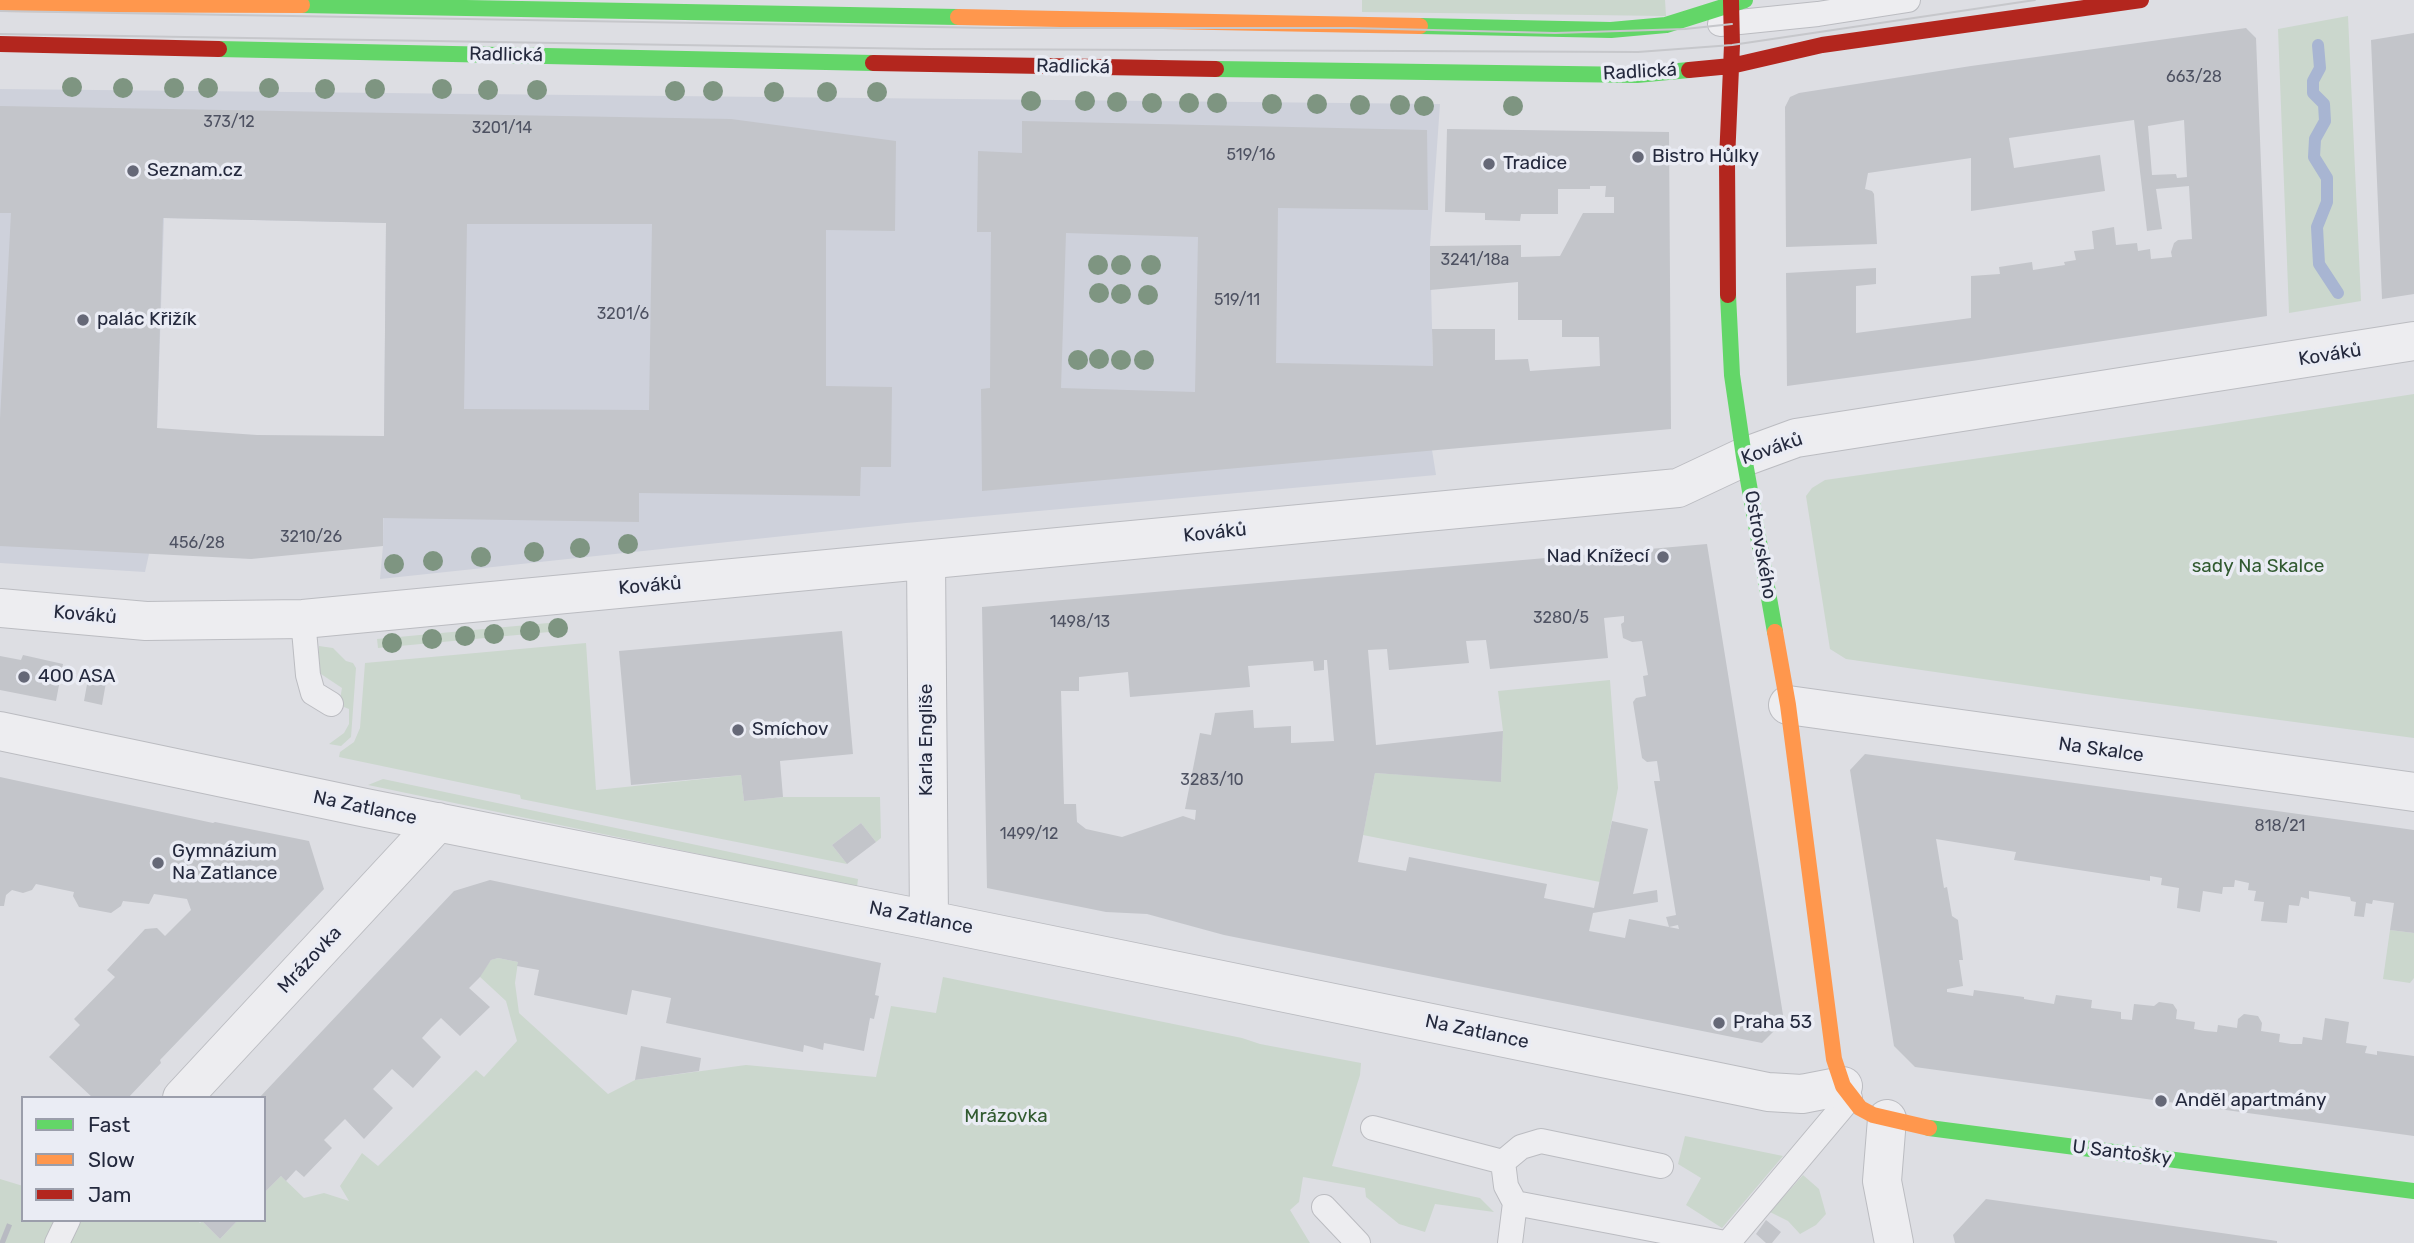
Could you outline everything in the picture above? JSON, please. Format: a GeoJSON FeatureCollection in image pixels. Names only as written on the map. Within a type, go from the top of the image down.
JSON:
{"type":"FeatureCollection","features":[{"type":"Feature","properties":{"kind":"main road","name":"Radlická"},"geometry":{"type":"LineString","coordinates":[[0,44],[1033,66],[1637,75],[1731,66],[1822,45],[2141,0]]}},
{"type":"Feature","properties":{"kind":"main road"},"geometry":{"type":"LineString","coordinates":[[0,4],[1297,11],[1611,30],[1666,25]]}},
{"type":"Feature","properties":{"kind":"main road","name":"Ostrovského"},"geometry":{"type":"LineString","coordinates":[[1735,7],[1727,160],[1727,276],[1732,375],[1788,705],[1834,1059],[1846,1092]]}},
{"type":"Feature","properties":{"kind":"main road","name":"U Santošky"},"geometry":{"type":"LineString","coordinates":[[1846,1092],[1860,1108],[1887,1119],[1934,1129],[2414,1192]]}},
{"type":"Feature","properties":{"kind":"street","name":"Kováků"},"geometry":{"type":"LineString","coordinates":[[0,608],[146,621],[303,619],[1678,488],[1744,457],[1796,439],[2414,341]]}},
{"type":"Feature","properties":{"kind":"street","name":"Karla Engliše"},"geometry":{"type":"LineString","coordinates":[[926,560],[929,919]]}},
{"type":"Feature","properties":{"kind":"street","name":"Na Skalce"},"geometry":{"type":"LineString","coordinates":[[1788,705],[2414,792]]}},
{"type":"Feature","properties":{"kind":"street","name":"Na Zatlance"},"geometry":{"type":"LineString","coordinates":[[0,731],[1768,1092],[1846,1092]]}},
{"type":"Feature","properties":{"kind":"street","name":"Mrázovka"},"geometry":{"type":"LineString","coordinates":[[184,1096],[438,822]]}},
{"type":"Feature","properties":{"kind":"street"},"geometry":{"type":"LineString","coordinates":[[1887,1119],[1882,1181],[1894,1243]]}},
{"type":"Feature","properties":{"kind":"lane"},"geometry":{"type":"LineString","coordinates":[[1666,25],[1735,7],[1818,14],[1908,0]]}},
{"type":"Feature","properties":{"kind":"lane"},"geometry":{"type":"LineString","coordinates":[[303,619],[308,675],[313,693],[331,704]]}},
{"type":"Feature","properties":{"kind":"lane"},"geometry":{"type":"LineString","coordinates":[[1516,1203],[1727,1243],[1846,1092]]}},
{"type":"Feature","properties":{"kind":"lane"},"geometry":{"type":"LineString","coordinates":[[1373,1128],[1503,1162]]}},
{"type":"Feature","properties":{"kind":"lane"},"geometry":{"type":"LineString","coordinates":[[1503,1162],[1521,1147],[1541,1141],[1661,1166]]}},
{"type":"Feature","properties":{"kind":"lane"},"geometry":{"type":"LineString","coordinates":[[1503,1162],[1506,1186],[1516,1203],[1510,1243]]}},
{"type":"Feature","properties":{"kind":"lane"},"geometry":{"type":"LineString","coordinates":[[1324,1207],[1358,1243]]}},
{"type":"Feature","properties":{"kind":"lane"},"geometry":{"type":"LineString","coordinates":[[57,1243],[67,1222]]}},
{"type":"Feature","properties":{"kind":"shaded area"},"geometry":{"type":"Polygon","coordinates":[[[0,89],[1440,104],[1430,246],[1432,450],[1436,475],[906,523],[380,579],[383,546],[386,223],[164,218],[157,428],[149,554],[145,572],[0,563],[0,89]]]}},
{"type":"Feature","properties":{"kind":"green space"},"geometry":{"type":"Polygon","coordinates":[[[1362,0],[1665,0],[1666,16],[1362,12],[1362,0]]]}},
{"type":"Feature","properties":{"kind":"green space"},"geometry":{"type":"Polygon","coordinates":[[[2348,16],[2361,301],[2289,313],[2278,29],[2348,16]]]}},
{"type":"Feature","properties":{"kind":"green space","name":"sady Na Skalce"},"geometry":{"type":"Polygon","coordinates":[[[2414,394],[2414,738],[1846,659],[1830,649],[1806,496],[1812,488],[1825,480],[2414,394]]]}},
{"type":"Feature","properties":{"kind":"green space"},"geometry":{"type":"Polygon","coordinates":[[[559,622],[560,631],[378,648],[377,639],[559,622]]]}},
{"type":"Feature","properties":{"kind":"green space"},"geometry":{"type":"Polygon","coordinates":[[[586,643],[596,790],[741,775],[744,801],[783,797],[880,797],[881,838],[876,842],[861,823],[832,845],[847,864],[521,799],[520,795],[339,757],[340,752],[354,742],[360,728],[365,663],[586,643]]]}},
{"type":"Feature","properties":{"kind":"green space"},"geometry":{"type":"Polygon","coordinates":[[[319,646],[333,648],[356,668],[351,737],[341,746],[329,744],[344,733],[349,724],[349,709],[339,705],[342,688],[318,672],[319,646]]]}},
{"type":"Feature","properties":{"kind":"green space"},"geometry":{"type":"Polygon","coordinates":[[[1610,680],[1618,788],[1600,882],[1363,835],[1375,773],[1501,781],[1503,731],[1498,691],[1610,680]]]}},
{"type":"Feature","properties":{"kind":"green space"},"geometry":{"type":"Polygon","coordinates":[[[383,779],[858,879],[857,887],[368,785],[383,779]]]}},
{"type":"Feature","properties":{"kind":"green space"},"geometry":{"type":"Polygon","coordinates":[[[2390,930],[2414,933],[2414,978],[2410,983],[2383,979],[2390,930]]]}},
{"type":"Feature","properties":{"kind":"green space","name":"Mrázovka"},"geometry":{"type":"Polygon","coordinates":[[[498,958],[518,962],[515,983],[519,1013],[608,1094],[635,1080],[746,1065],[876,1077],[891,1006],[936,1013],[943,977],[1361,1063],[1360,1075],[1332,1166],[1480,1198],[1494,1212],[1435,1204],[1425,1232],[1399,1224],[1366,1197],[1365,1188],[1303,1177],[1299,1202],[1290,1210],[1310,1243],[0,1243],[0,1179],[21,1185],[21,1222],[203,1222],[220,1239],[236,1222],[266,1222],[266,1191],[281,1176],[304,1198],[324,1193],[349,1201],[340,1186],[362,1153],[378,1166],[476,1070],[484,1077],[517,1041],[506,1001],[479,976],[491,960],[498,958]]]}},
{"type":"Feature","properties":{"kind":"green space"},"geometry":{"type":"Polygon","coordinates":[[[1685,1136],[1783,1156],[1722,1228],[1686,1205],[1701,1178],[1678,1164],[1685,1136]]]}},
{"type":"Feature","properties":{"kind":"green space"},"geometry":{"type":"Polygon","coordinates":[[[1803,1175],[1819,1189],[1826,1214],[1816,1225],[1800,1234],[1788,1221],[1770,1212],[1803,1175]]]}},
{"type":"Feature","properties":{"kind":"building"},"geometry":{"type":"Polygon","coordinates":[[[2246,28],[2256,38],[2267,316],[1787,386],[1786,273],[1876,268],[1876,284],[1856,286],[1856,333],[1971,318],[1971,276],[2000,274],[1999,267],[2032,262],[2033,270],[2065,265],[2064,262],[2076,260],[2074,251],[2094,249],[2092,231],[2114,227],[2116,245],[2137,243],[2138,251],[2150,249],[2151,259],[2172,257],[2174,243],[2192,239],[2189,186],[2156,189],[2162,229],[2147,231],[2134,120],[2009,138],[2014,168],[2100,155],[2105,191],[1971,211],[1971,158],[1868,173],[1865,189],[1874,194],[1877,244],[1786,247],[1785,107],[1790,97],[1799,93],[2246,28]],[[2184,120],[2148,126],[2152,175],[2176,174],[2177,178],[2187,177],[2184,120]]]}},
{"type":"Feature","properties":{"kind":"building"},"geometry":{"type":"Polygon","coordinates":[[[2414,33],[2414,294],[2382,299],[2371,40],[2414,33]]]}},
{"type":"Feature","properties":{"kind":"building"},"geometry":{"type":"Polygon","coordinates":[[[0,106],[731,119],[896,141],[895,231],[826,230],[826,386],[892,387],[891,467],[861,467],[860,496],[639,493],[639,522],[383,518],[383,546],[251,559],[0,546],[0,419],[11,213],[0,213],[0,106]],[[163,218],[157,428],[257,435],[384,436],[386,223],[163,218]],[[467,224],[464,409],[649,410],[652,224],[467,224]]]}},
{"type":"Feature","properties":{"kind":"building"},"geometry":{"type":"Polygon","coordinates":[[[1022,121],[1427,130],[1428,210],[1278,208],[1276,363],[1433,366],[1432,329],[1495,329],[1495,360],[1528,359],[1530,371],[1600,366],[1599,337],[1562,337],[1562,320],[1518,320],[1518,282],[1430,290],[1430,246],[1521,245],[1521,257],[1560,256],[1583,213],[1614,213],[1614,197],[1605,197],[1606,186],[1558,189],[1558,214],[1521,214],[1520,221],[1485,220],[1485,213],[1445,212],[1447,129],[1669,132],[1671,429],[982,491],[981,389],[990,388],[991,232],[977,232],[978,151],[1022,153],[1022,121]],[[1066,233],[1061,388],[1195,392],[1198,237],[1066,233]]]}},
{"type":"Feature","properties":{"kind":"building"},"geometry":{"type":"Polygon","coordinates":[[[1707,544],[1784,1021],[1762,1043],[1224,935],[1147,914],[1106,912],[987,888],[982,607],[1707,544]],[[1624,616],[1604,618],[1608,658],[1490,669],[1486,640],[1466,641],[1469,663],[1389,670],[1387,649],[1368,650],[1376,745],[1503,731],[1501,782],[1375,773],[1358,862],[1406,871],[1409,857],[1547,884],[1544,898],[1594,908],[1612,821],[1648,829],[1633,894],[1657,890],[1658,902],[1593,913],[1589,931],[1625,938],[1629,919],[1669,927],[1666,917],[1676,915],[1654,781],[1660,781],[1657,761],[1647,762],[1642,758],[1633,702],[1636,698],[1646,696],[1643,676],[1648,675],[1642,641],[1632,642],[1623,638],[1621,624],[1624,622],[1624,616]],[[1324,660],[1324,670],[1314,671],[1313,661],[1248,666],[1250,687],[1130,697],[1128,672],[1079,677],[1079,691],[1061,691],[1064,804],[1076,804],[1077,822],[1086,829],[1122,837],[1183,816],[1195,820],[1196,810],[1185,809],[1200,733],[1211,735],[1215,713],[1253,710],[1254,728],[1291,726],[1291,743],[1334,741],[1327,660],[1324,660]]]}},
{"type":"Feature","properties":{"kind":"building","name":"Smíchov"},"geometry":{"type":"Polygon","coordinates":[[[842,631],[853,754],[780,761],[783,797],[744,801],[741,775],[631,785],[619,651],[842,631]]]}},
{"type":"Feature","properties":{"kind":"building"},"geometry":{"type":"Polygon","coordinates":[[[23,655],[63,664],[56,701],[0,690],[0,656],[21,660],[23,655]]]}},
{"type":"Feature","properties":{"kind":"building"},"geometry":{"type":"Polygon","coordinates":[[[90,668],[108,671],[102,705],[84,701],[90,668]]]}},
{"type":"Feature","properties":{"kind":"building"},"geometry":{"type":"Polygon","coordinates":[[[1865,754],[2414,830],[2414,933],[2390,930],[2394,903],[2373,900],[2372,904],[2366,903],[2364,917],[2354,916],[2356,902],[2351,901],[2350,897],[2309,891],[2309,899],[2301,897],[2299,906],[2289,905],[2287,923],[2261,921],[2264,902],[2254,901],[2256,891],[2248,890],[2249,883],[2235,880],[2234,887],[2223,887],[2222,894],[2203,891],[2200,912],[2177,908],[2179,888],[2161,885],[2162,878],[2150,876],[2150,881],[2014,860],[2016,852],[1936,839],[1944,888],[1947,887],[1952,916],[1958,920],[1963,960],[1959,960],[1963,986],[1947,989],[1947,992],[1973,996],[1974,990],[2054,1004],[2056,995],[2092,1000],[2091,1008],[2121,1012],[2121,1019],[2132,1020],[2134,1004],[2173,1004],[2177,1010],[2176,1019],[2195,1022],[2194,1029],[2217,1032],[2218,1025],[2237,1028],[2238,1019],[2244,1014],[2258,1016],[2262,1023],[2261,1031],[2280,1034],[2279,1042],[2291,1044],[2302,1044],[2303,1037],[2322,1040],[2325,1018],[2349,1022],[2346,1043],[2367,1046],[2365,1053],[2377,1055],[2377,1051],[2414,1056],[2414,1136],[1915,1067],[1894,1046],[1850,770],[1865,754]]]}},
{"type":"Feature","properties":{"kind":"building"},"geometry":{"type":"Polygon","coordinates":[[[0,777],[309,841],[324,889],[160,1060],[161,1063],[130,1096],[91,1096],[49,1057],[80,1025],[74,1019],[115,977],[107,970],[145,929],[157,928],[165,936],[191,910],[187,899],[154,894],[149,904],[123,901],[121,906],[111,913],[79,907],[73,896],[74,892],[36,884],[32,890],[23,893],[12,890],[6,895],[4,906],[0,906],[0,777]]]}},
{"type":"Feature","properties":{"kind":"building"},"geometry":{"type":"Polygon","coordinates":[[[861,823],[876,842],[847,864],[832,845],[861,823]]]}},
{"type":"Feature","properties":{"kind":"building"},"geometry":{"type":"Polygon","coordinates":[[[490,880],[881,963],[875,995],[879,996],[874,1019],[870,1018],[864,1051],[824,1043],[823,1050],[804,1045],[803,1052],[666,1023],[671,998],[632,990],[627,1015],[534,995],[539,970],[517,966],[518,962],[498,958],[491,960],[469,988],[490,1007],[460,1036],[441,1018],[432,1027],[422,1038],[441,1057],[413,1088],[392,1069],[373,1089],[393,1108],[364,1139],[345,1119],[324,1140],[332,1148],[304,1177],[296,1170],[286,1181],[281,1176],[266,1191],[266,1096],[261,1096],[454,891],[490,880]]]}},
{"type":"Feature","properties":{"kind":"building"},"geometry":{"type":"Polygon","coordinates":[[[641,1046],[701,1058],[699,1071],[635,1080],[641,1046]]]}},
{"type":"Feature","properties":{"kind":"building"},"geometry":{"type":"Polygon","coordinates":[[[1986,1199],[2277,1243],[1955,1243],[1953,1235],[1986,1199]]]}},
{"type":"Feature","properties":{"kind":"building"},"geometry":{"type":"Polygon","coordinates":[[[1766,1220],[1781,1232],[1772,1243],[1766,1243],[1756,1234],[1766,1220]]]}},
{"type":"Feature","properties":{"kind":"building"},"geometry":{"type":"Polygon","coordinates":[[[203,1222],[236,1222],[220,1239],[203,1222]]]}},
{"type":"Feature","properties":{"kind":"waterway"},"geometry":{"type":"LineString","coordinates":[[2318,45],[2320,68],[2313,81],[2313,93],[2324,104],[2325,121],[2315,139],[2314,157],[2327,178],[2327,202],[2317,227],[2319,264],[2338,293]]}},
{"type":"Feature","properties":{"kind":"tunnel"},"geometry":{"type":"LineString","coordinates":[[0,1241],[5,1243]]}},
{"type":"Feature","properties":{"kind":"tram line"},"geometry":{"type":"LineString","coordinates":[[0,34],[926,49],[1638,52],[1732,45],[2035,0]]}},
{"type":"Feature","properties":{"kind":"tram line"},"geometry":{"type":"LineString","coordinates":[[0,11],[992,28],[1351,28],[1555,33],[1685,29],[1732,24]]}},
{"type":"Feature","properties":{"kind":"traffic: fast"},"geometry":{"type":"LineString","coordinates":[[1420,26],[1611,30],[1666,25],[1745,0]]}},
{"type":"Feature","properties":{"kind":"traffic: fast"},"geometry":{"type":"LineString","coordinates":[[302,5],[958,17]]}},
{"type":"Feature","properties":{"kind":"traffic: fast"},"geometry":{"type":"LineString","coordinates":[[219,49],[873,63]]}},
{"type":"Feature","properties":{"kind":"traffic: fast"},"geometry":{"type":"LineString","coordinates":[[1216,69],[1637,75],[1689,70]]}},
{"type":"Feature","properties":{"kind":"traffic: fast"},"geometry":{"type":"LineString","coordinates":[[1728,295],[1732,375],[1775,632]]}},
{"type":"Feature","properties":{"kind":"traffic: fast"},"geometry":{"type":"LineString","coordinates":[[1929,1128],[2414,1191]]}},
{"type":"Feature","properties":{"kind":"traffic: slow"},"geometry":{"type":"LineString","coordinates":[[0,4],[302,5]]}},
{"type":"Feature","properties":{"kind":"traffic: slow"},"geometry":{"type":"LineString","coordinates":[[958,17],[1420,26]]}},
{"type":"Feature","properties":{"kind":"traffic: slow"},"geometry":{"type":"LineString","coordinates":[[1775,632],[1788,705],[1834,1059],[1843,1086],[1860,1108],[1873,1115],[1929,1128]]}},
{"type":"Feature","properties":{"kind":"traffic: jam"},"geometry":{"type":"LineString","coordinates":[[1728,295],[1727,160],[1732,45],[1731,0]]}},
{"type":"Feature","properties":{"kind":"traffic: jam"},"geometry":{"type":"LineString","coordinates":[[1689,70],[1731,66],[1822,45],[2141,0]]}},
{"type":"Feature","properties":{"kind":"traffic: jam"},"geometry":{"type":"LineString","coordinates":[[0,44],[219,49]]}},
{"type":"Feature","properties":{"kind":"traffic: jam"},"geometry":{"type":"LineString","coordinates":[[873,63],[1216,69]]}},
{"type":"Feature","properties":{"kind":"place","name":"Bistro Hůlky"},"geometry":{"type":"Point","coordinates":[1638,157]}},
{"type":"Feature","properties":{"kind":"place","name":"Tradice"},"geometry":{"type":"Point","coordinates":[1489,164]}},
{"type":"Feature","properties":{"kind":"place","name":"Seznam.cz"},"geometry":{"type":"Point","coordinates":[133,171]}},
{"type":"Feature","properties":{"kind":"place","name":"palác Křižík"},"geometry":{"type":"Point","coordinates":[83,320]}},
{"type":"Feature","properties":{"kind":"place","name":"Nad Knížecí"},"geometry":{"type":"Point","coordinates":[1663,557]}},
{"type":"Feature","properties":{"kind":"place","name":"400 ASA"},"geometry":{"type":"Point","coordinates":[24,677]}},
{"type":"Feature","properties":{"kind":"place","name":"Smíchov"},"geometry":{"type":"Point","coordinates":[738,730]}},
{"type":"Feature","properties":{"kind":"place","name":"Gymnázium Na Zatlance"},"geometry":{"type":"Point","coordinates":[158,863]}},
{"type":"Feature","properties":{"kind":"place","name":"Praha 53"},"geometry":{"type":"Point","coordinates":[1719,1023]}},
{"type":"Feature","properties":{"kind":"place","name":"Anděl apartmány"},"geometry":{"type":"Point","coordinates":[2161,1101]}}]}
